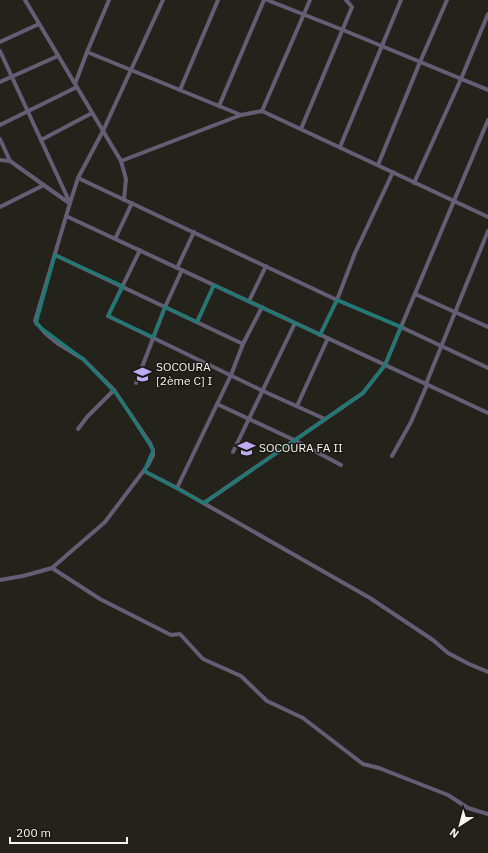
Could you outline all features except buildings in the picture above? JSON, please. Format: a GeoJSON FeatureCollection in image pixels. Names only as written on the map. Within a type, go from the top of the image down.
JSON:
{"type":"FeatureCollection","features":[{"type":"Feature","properties":{"kind":"street"},"geometry":{"type":"LineString","coordinates":[[25,0],[121,161],[126,179],[124,200]]}},
{"type":"Feature","properties":{"kind":"street"},"geometry":{"type":"LineString","coordinates":[[0,125],[28,112],[76,86],[87,52],[109,0]]}},
{"type":"Feature","properties":{"kind":"street"},"geometry":{"type":"LineString","coordinates":[[0,580],[23,576],[52,568],[104,522],[144,471],[150,461],[153,450],[150,443],[114,390],[83,359],[57,342],[36,324],[35,319],[78,178],[103,131],[163,0]]}},
{"type":"Feature","properties":{"kind":"street"},"geometry":{"type":"LineString","coordinates":[[180,90],[218,0]]}},
{"type":"Feature","properties":{"kind":"street"},"geometry":{"type":"LineString","coordinates":[[219,106],[264,0]]}},
{"type":"Feature","properties":{"kind":"street"},"geometry":{"type":"LineString","coordinates":[[267,0],[488,90]]}},
{"type":"Feature","properties":{"kind":"street"},"geometry":{"type":"LineString","coordinates":[[262,111],[310,0]]}},
{"type":"Feature","properties":{"kind":"street"},"geometry":{"type":"LineString","coordinates":[[301,129],[352,7],[347,0]]}},
{"type":"Feature","properties":{"kind":"street"},"geometry":{"type":"LineString","coordinates":[[340,148],[401,0]]}},
{"type":"Feature","properties":{"kind":"street"},"geometry":{"type":"LineString","coordinates":[[378,165],[447,0]]}},
{"type":"Feature","properties":{"kind":"street"},"geometry":{"type":"LineString","coordinates":[[414,183],[461,79],[488,14]]}},
{"type":"Feature","properties":{"kind":"street"},"geometry":{"type":"LineString","coordinates":[[0,42],[39,24]]}},
{"type":"Feature","properties":{"kind":"street"},"geometry":{"type":"LineString","coordinates":[[0,51],[70,203]]}},
{"type":"Feature","properties":{"kind":"street"},"geometry":{"type":"LineString","coordinates":[[87,52],[241,115]]}},
{"type":"Feature","properties":{"kind":"street"},"geometry":{"type":"LineString","coordinates":[[0,82],[58,56]]}},
{"type":"Feature","properties":{"kind":"street"},"geometry":{"type":"LineString","coordinates":[[121,161],[241,115],[262,111],[414,183],[488,216]]}},
{"type":"Feature","properties":{"kind":"street"},"geometry":{"type":"LineString","coordinates":[[41,140],[92,112]]}},
{"type":"Feature","properties":{"kind":"street"},"geometry":{"type":"LineString","coordinates":[[204,503],[363,393],[385,365],[488,120]]}},
{"type":"Feature","properties":{"kind":"street"},"geometry":{"type":"LineString","coordinates":[[0,139],[10,161]]}},
{"type":"Feature","properties":{"kind":"street"},"geometry":{"type":"LineString","coordinates":[[0,160],[10,161],[70,203]]}},
{"type":"Feature","properties":{"kind":"street"},"geometry":{"type":"LineString","coordinates":[[320,335],[337,300],[355,253],[393,172]]}},
{"type":"Feature","properties":{"kind":"street"},"geometry":{"type":"LineString","coordinates":[[78,178],[337,300],[401,327],[488,368]]}},
{"type":"Feature","properties":{"kind":"street"},"geometry":{"type":"LineString","coordinates":[[0,206],[44,185]]}},
{"type":"Feature","properties":{"kind":"street"},"geometry":{"type":"LineString","coordinates":[[115,239],[132,203]]}},
{"type":"Feature","properties":{"kind":"street"},"geometry":{"type":"LineString","coordinates":[[66,216],[488,413]]}},
{"type":"Feature","properties":{"kind":"street"},"geometry":{"type":"LineString","coordinates":[[392,456],[411,422],[488,231]]}},
{"type":"Feature","properties":{"kind":"street"},"geometry":{"type":"LineString","coordinates":[[177,268],[194,232]]}},
{"type":"Feature","properties":{"kind":"street"},"geometry":{"type":"LineString","coordinates":[[140,250],[108,316],[263,391],[325,419]]}},
{"type":"Feature","properties":{"kind":"street"},"geometry":{"type":"LineString","coordinates":[[55,255],[243,344]]}},
{"type":"Feature","properties":{"kind":"street"},"geometry":{"type":"LineString","coordinates":[[249,301],[266,266]]}},
{"type":"Feature","properties":{"kind":"street"},"geometry":{"type":"LineString","coordinates":[[136,383],[153,337],[182,270]]}},
{"type":"Feature","properties":{"kind":"street"},"geometry":{"type":"LineString","coordinates":[[197,322],[214,285]]}},
{"type":"Feature","properties":{"kind":"street"},"geometry":{"type":"LineString","coordinates":[[415,294],[488,327]]}},
{"type":"Feature","properties":{"kind":"street"},"geometry":{"type":"LineString","coordinates":[[177,488],[218,404],[243,344],[262,307]]}},
{"type":"Feature","properties":{"kind":"street"},"geometry":{"type":"LineString","coordinates":[[234,452],[295,323]]}},
{"type":"Feature","properties":{"kind":"street"},"geometry":{"type":"LineString","coordinates":[[297,406],[328,338]]}},
{"type":"Feature","properties":{"kind":"street"},"geometry":{"type":"LineString","coordinates":[[78,429],[87,417],[114,390]]}},
{"type":"Feature","properties":{"kind":"street"},"geometry":{"type":"LineString","coordinates":[[218,404],[294,440],[341,465]]}},
{"type":"Feature","properties":{"kind":"street"},"geometry":{"type":"LineString","coordinates":[[144,471],[204,503],[370,598],[433,640],[448,653],[488,672]]}},
{"type":"Feature","properties":{"kind":"street"},"geometry":{"type":"LineString","coordinates":[[52,568],[100,599],[171,635],[180,634],[203,659],[241,676],[267,701],[303,718],[363,764],[379,768],[448,795],[468,808],[488,814]]}},
{"type":"Feature","properties":{"kind":"highlighted area"},"geometry":{"type":"Polygon","coordinates":[[[55,255],[123,286],[108,316],[153,337],[165,307],[197,322],[214,285],[320,335],[337,300],[401,327],[385,365],[363,393],[204,503],[144,471],[153,450],[119,397],[83,359],[36,324],[55,255]]]}},
{"type":"Feature","properties":{"kind":"place","name":"SOCOURA [2ème C] I"},"geometry":{"type":"Point","coordinates":[143,374]}},
{"type":"Feature","properties":{"kind":"place","name":"SOCOURA FA II"},"geometry":{"type":"Point","coordinates":[246,448]}}]}
